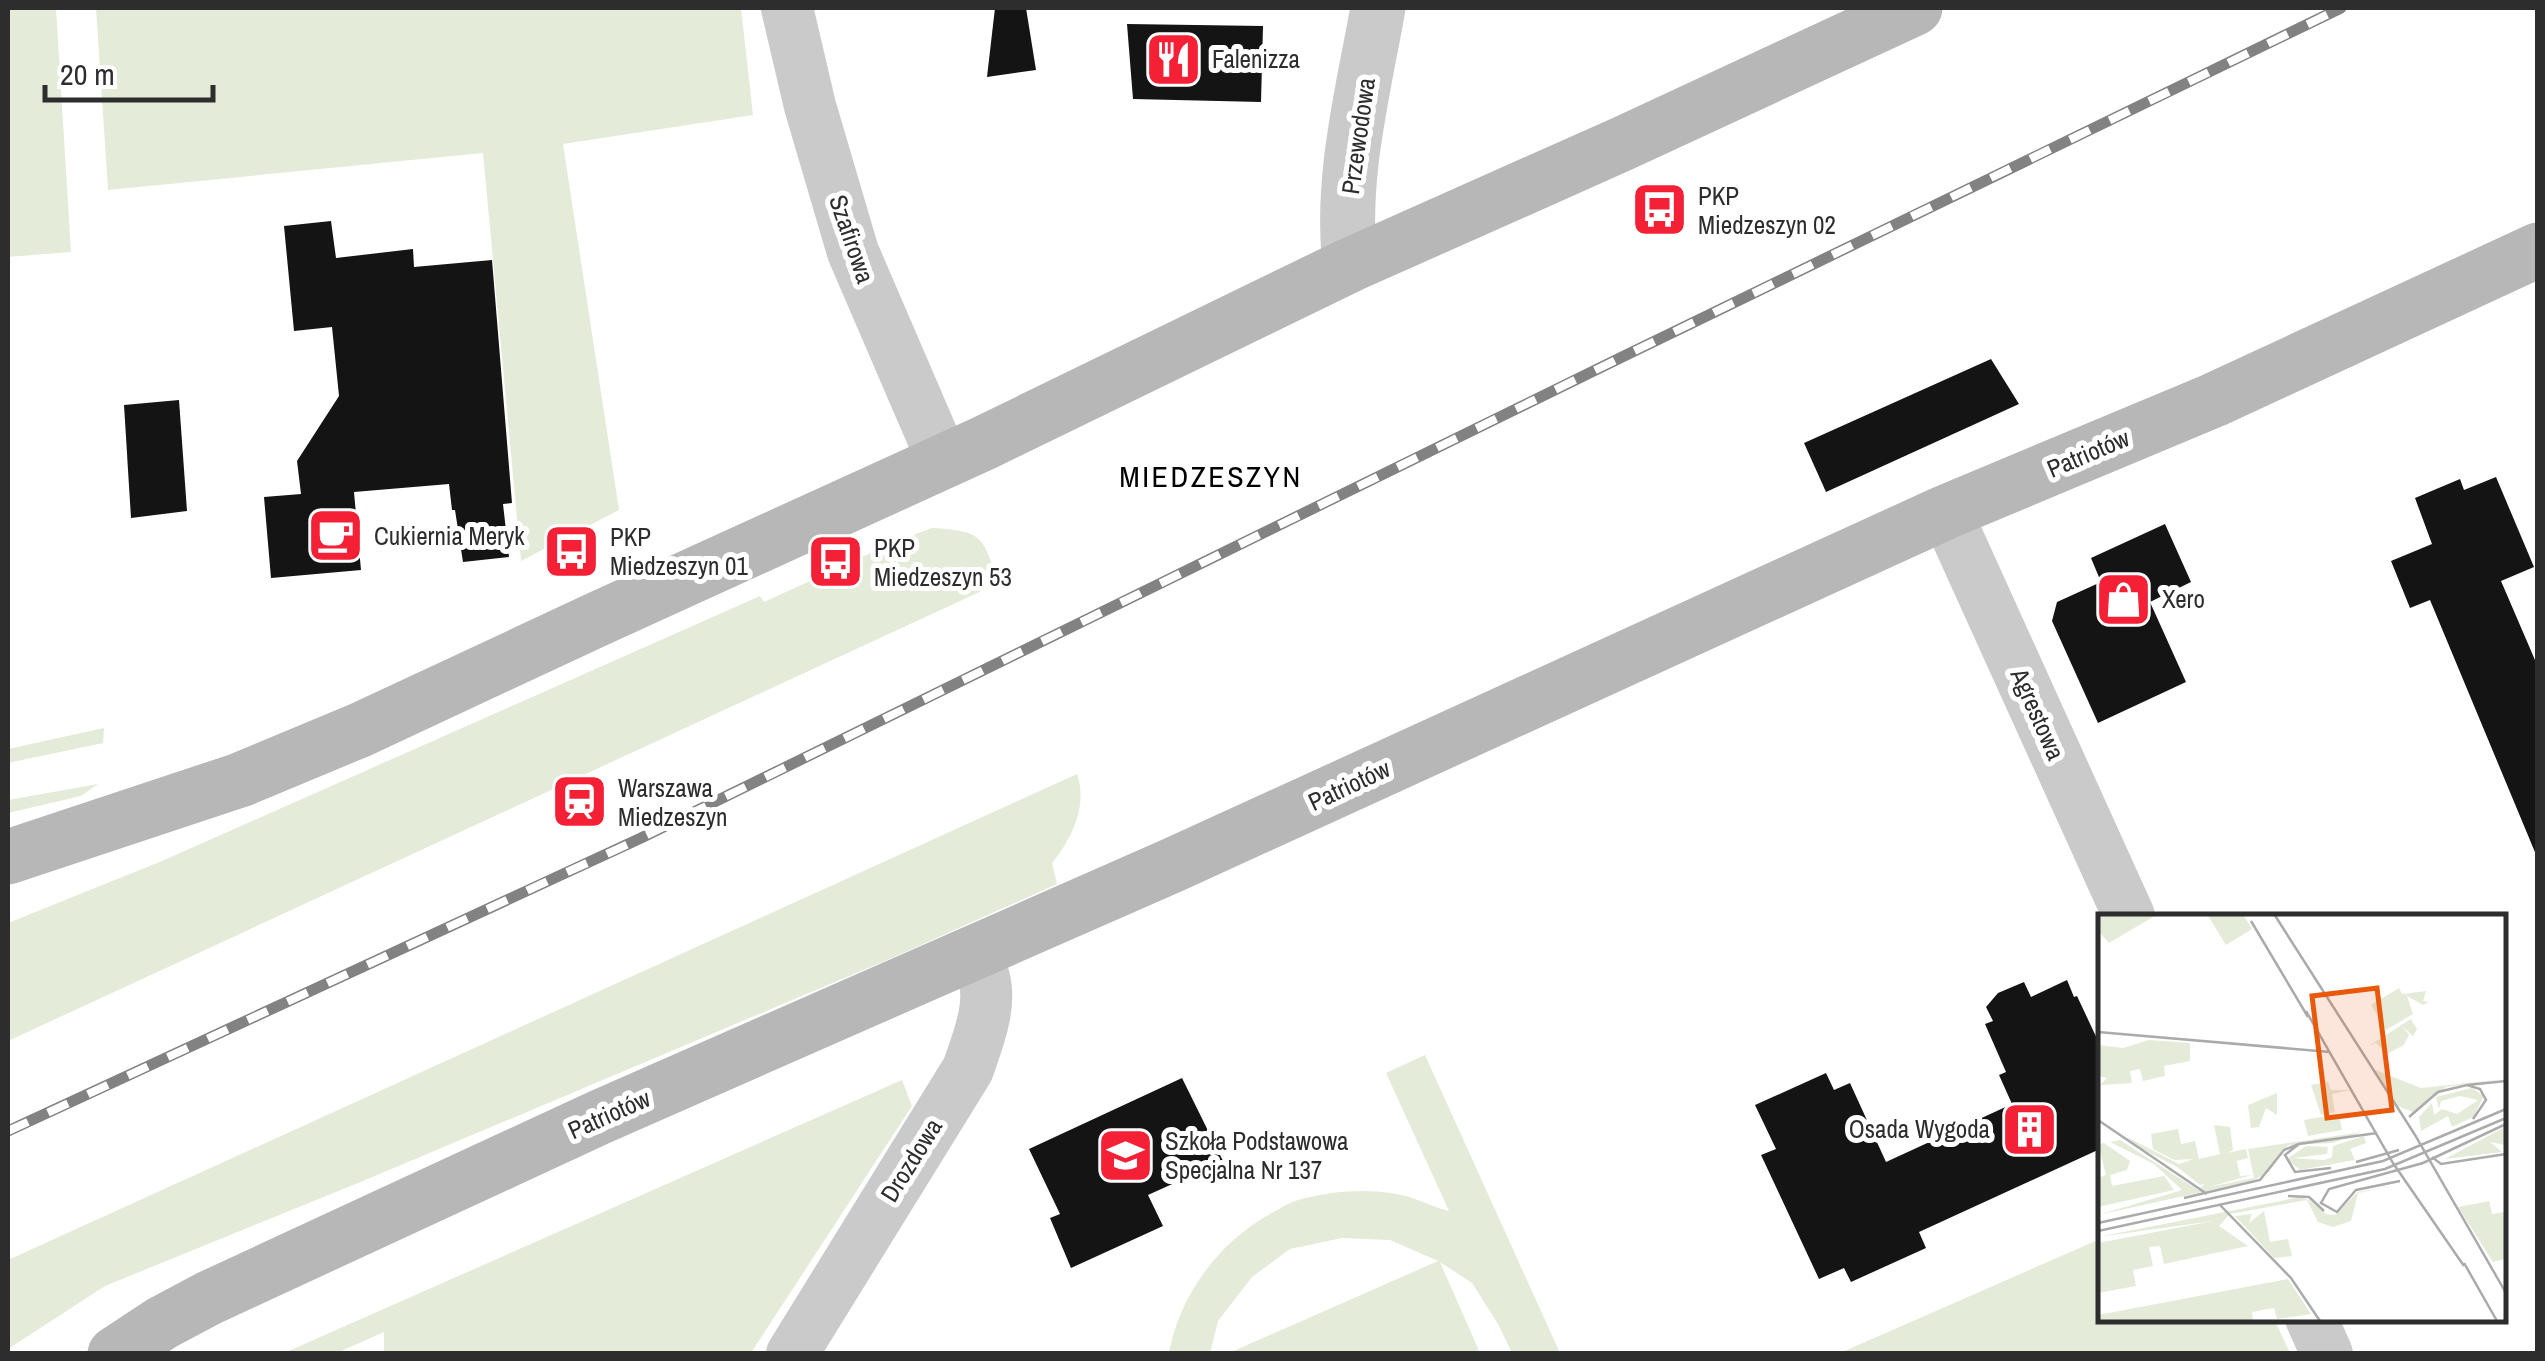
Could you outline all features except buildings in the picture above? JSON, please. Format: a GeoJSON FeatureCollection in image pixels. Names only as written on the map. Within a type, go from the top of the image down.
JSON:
{"type":"FeatureCollection","features":[{"type":"Feature","properties":{"kind":"main road"},"geometry":{"type":"LineString","coordinates":[[8,857],[240,780],[360,730],[944,461],[1350,265],[1624,143],[1907,10]]}},
{"type":"Feature","properties":{"kind":"main road","name":"Patriotów"},"geometry":{"type":"LineString","coordinates":[[114,1354],[210,1298],[600,1117],[1173,866],[1946,512],[2214,400],[2538,250]]}},
{"type":"Feature","properties":{"kind":"main road"},"geometry":{"type":"LineString","coordinates":[[8,835],[104,824]]}},
{"type":"Feature","properties":{"kind":"main road"},"geometry":{"type":"LineString","coordinates":[[8,885],[104,824]]}},
{"type":"Feature","properties":{"kind":"main road"},"geometry":{"type":"LineString","coordinates":[[97,1354],[145,1338]]}},
{"type":"Feature","properties":{"kind":"street","name":"Szafirowa"},"geometry":{"type":"LineString","coordinates":[[787,8],[810,106],[853,252],[944,461]]}},
{"type":"Feature","properties":{"kind":"street","name":"Przewodowa"},"geometry":{"type":"LineString","coordinates":[[1350,265],[1346,228],[1350,170],[1378,8]]}},
{"type":"Feature","properties":{"kind":"street","name":"Agrestowa"},"geometry":{"type":"LineString","coordinates":[[1946,512],[2128,914]]}},
{"type":"Feature","properties":{"kind":"street","name":"Drozdowa"},"geometry":{"type":"LineString","coordinates":[[792,1354],[968,1069],[985,999],[984,980],[974,954]]}},
{"type":"Feature","properties":{"kind":"street"},"geometry":{"type":"LineString","coordinates":[[2312,1321],[2327,1354]]}},
{"type":"Feature","properties":{"kind":"green space"},"geometry":{"type":"Polygon","coordinates":[[[8,8],[56,8],[71,252],[8,257],[8,8]]]}},
{"type":"Feature","properties":{"kind":"green space"},"geometry":{"type":"Polygon","coordinates":[[[96,8],[741,8],[753,115],[563,144],[619,510],[521,561],[483,153],[108,190],[96,8]]]}},
{"type":"Feature","properties":{"kind":"green space"},"geometry":{"type":"Polygon","coordinates":[[[932,528],[962,531],[979,539],[999,583],[8,1041],[8,923],[162,861],[760,596],[764,602],[932,528]]]}},
{"type":"Feature","properties":{"kind":"green space"},"geometry":{"type":"Polygon","coordinates":[[[104,728],[103,743],[8,763],[8,749],[104,728]]]}},
{"type":"Feature","properties":{"kind":"green space"},"geometry":{"type":"Polygon","coordinates":[[[1077,774],[1081,798],[1076,821],[1052,863],[1057,884],[892,958],[105,1286],[8,1349],[8,1260],[1077,774]]]}},
{"type":"Feature","properties":{"kind":"green space"},"geometry":{"type":"Polygon","coordinates":[[[98,784],[81,796],[8,813],[8,800],[98,784]]]}},
{"type":"Feature","properties":{"kind":"green space"},"geometry":{"type":"Polygon","coordinates":[[[1425,1055],[1560,1353],[1512,1353],[1472,1283],[1440,1262],[1480,1353],[1229,1353],[1438,1261],[1390,1240],[1342,1238],[1290,1249],[1252,1277],[1218,1321],[1210,1353],[1169,1353],[1192,1291],[1218,1255],[1251,1226],[1287,1204],[1322,1194],[1373,1191],[1404,1195],[1449,1211],[1386,1073],[1425,1055]]]}},
{"type":"Feature","properties":{"kind":"green space"},"geometry":{"type":"Polygon","coordinates":[[[902,1080],[912,1106],[751,1353],[384,1353],[384,1332],[337,1353],[284,1353],[902,1080]]]}},
{"type":"Feature","properties":{"kind":"green space"},"geometry":{"type":"Polygon","coordinates":[[[2098,1240],[2098,1321],[2275,1321],[2290,1353],[1840,1353],[2098,1240]]]}},
{"type":"Feature","properties":{"kind":"railway"},"geometry":{"type":"LineString","coordinates":[[8,1131],[641,838],[2341,8]]}},
{"type":"Feature","properties":{"kind":"place","name":"Falenizza"},"geometry":{"type":"Point","coordinates":[1173,59]}},
{"type":"Feature","properties":{"kind":"place","name":"PKP Miedzeszyn 02"},"geometry":{"type":"Point","coordinates":[1659,210]}},
{"type":"Feature","properties":{"kind":"place","name":"Cukiernia Meryk"},"geometry":{"type":"Point","coordinates":[335,536]}},
{"type":"Feature","properties":{"kind":"place","name":"PKP Miedzeszyn 01"},"geometry":{"type":"Point","coordinates":[571,551]}},
{"type":"Feature","properties":{"kind":"place","name":"PKP Miedzeszyn 53"},"geometry":{"type":"Point","coordinates":[835,562]}},
{"type":"Feature","properties":{"kind":"place","name":"Xero"},"geometry":{"type":"Point","coordinates":[2123,599]}},
{"type":"Feature","properties":{"kind":"place","name":"Warszawa Miedzeszyn"},"geometry":{"type":"Point","coordinates":[579,802]}},
{"type":"Feature","properties":{"kind":"place","name":"Osada Wygoda"},"geometry":{"type":"Point","coordinates":[2029,1129]}},
{"type":"Feature","properties":{"kind":"place","name":"Szkoła Podstawowa Specjalna Nr 137"},"geometry":{"type":"Point","coordinates":[1126,1155]}},
{"type":"Feature","properties":{"kind":"district","name":"MIEDZESZYN"},"geometry":{"type":"Point","coordinates":[1211,476]}}]}
